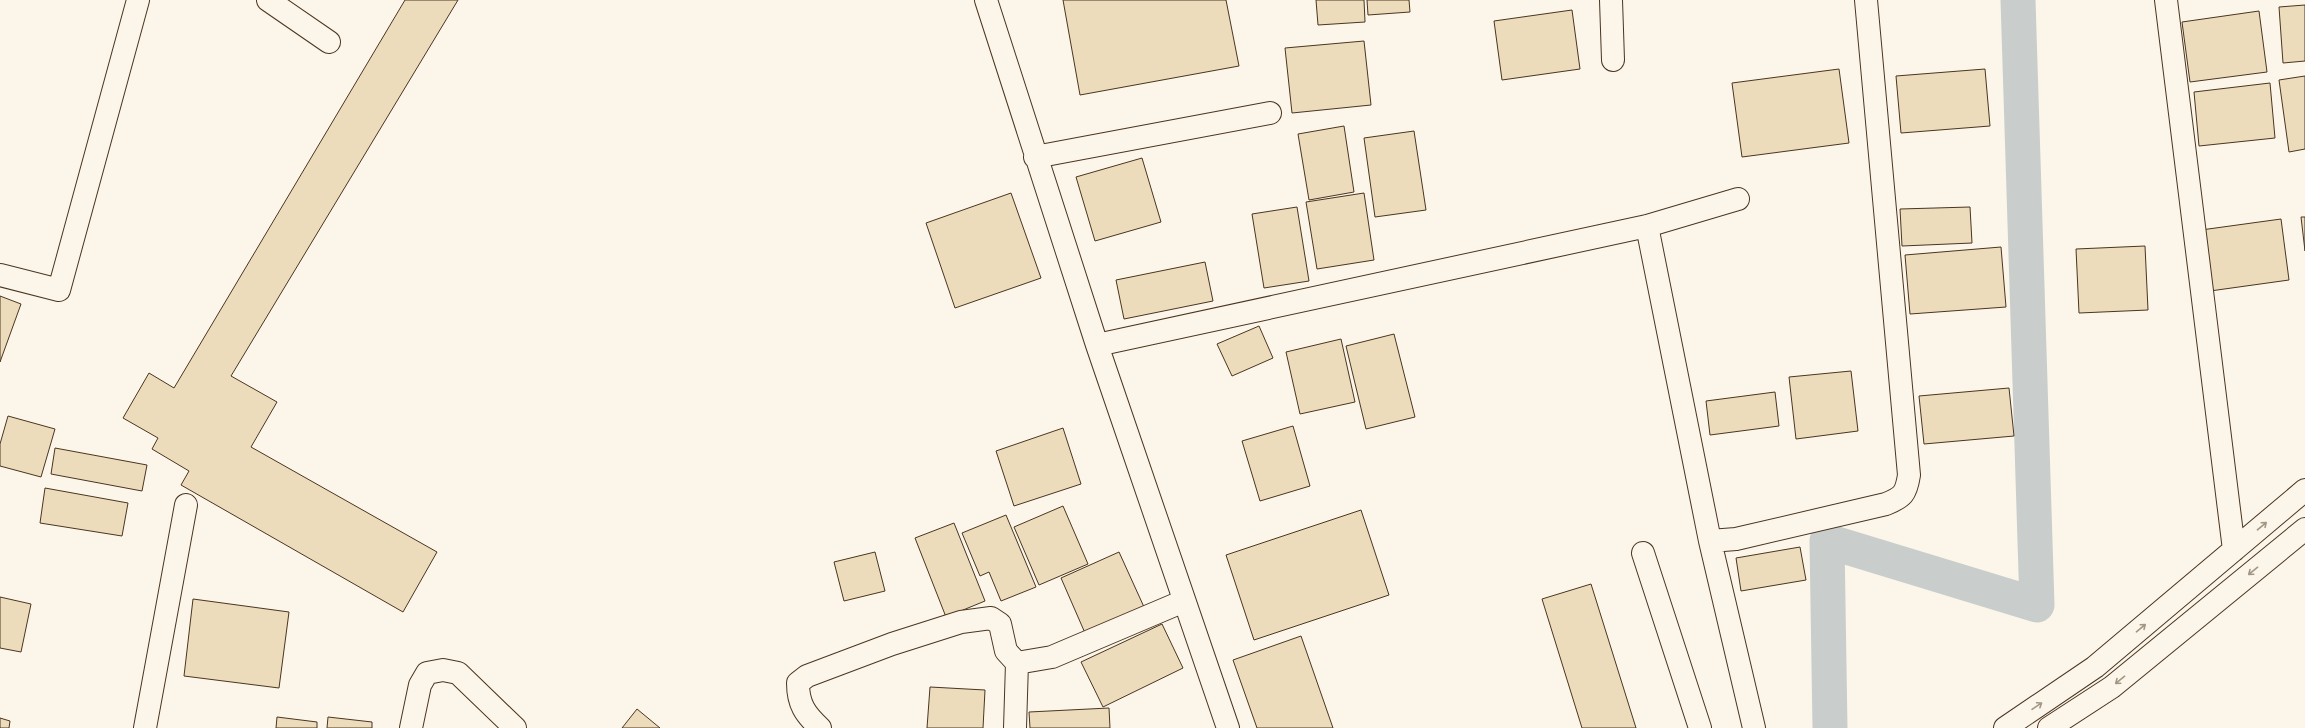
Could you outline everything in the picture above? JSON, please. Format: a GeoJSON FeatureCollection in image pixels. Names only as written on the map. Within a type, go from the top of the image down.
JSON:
{"type":"FeatureCollection","features":[{"type":"Feature","properties":{"kind":"street"},"geometry":{"type":"LineString","coordinates":[[0,275],[59,290],[138,0]]}},
{"type":"Feature","properties":{"kind":"street"},"geometry":{"type":"LineString","coordinates":[[268,0],[329,42]]}},
{"type":"Feature","properties":{"kind":"street"},"geometry":{"type":"LineString","coordinates":[[986,0],[1035,157],[1097,345],[1228,728]]}},
{"type":"Feature","properties":{"kind":"street"},"geometry":{"type":"LineString","coordinates":[[1611,0],[1613,60]]}},
{"type":"Feature","properties":{"kind":"street"},"geometry":{"type":"LineString","coordinates":[[1710,541],[1736,539],[1886,504],[1901,497],[1907,488],[1909,475],[1866,0]]}},
{"type":"Feature","properties":{"kind":"street"},"geometry":{"type":"LineString","coordinates":[[2166,0],[2234,550]]}},
{"type":"Feature","properties":{"kind":"street"},"geometry":{"type":"LineString","coordinates":[[1035,157],[1270,113]]}},
{"type":"Feature","properties":{"kind":"street"},"geometry":{"type":"LineString","coordinates":[[1097,345],[1647,226],[1738,199]]}},
{"type":"Feature","properties":{"kind":"street"},"geometry":{"type":"LineString","coordinates":[[1647,226],[1710,541],[1754,728]]}},
{"type":"Feature","properties":{"kind":"street"},"geometry":{"type":"LineString","coordinates":[[2005,728],[2096,667],[2305,490]]}},
{"type":"Feature","properties":{"kind":"street"},"geometry":{"type":"LineString","coordinates":[[145,728],[186,505]]}},
{"type":"Feature","properties":{"kind":"street"},"geometry":{"type":"LineString","coordinates":[[2049,728],[2112,687],[2305,529]]}},
{"type":"Feature","properties":{"kind":"street"},"geometry":{"type":"LineString","coordinates":[[1643,554],[1700,728]]}},
{"type":"Feature","properties":{"kind":"street"},"geometry":{"type":"LineString","coordinates":[[1017,663],[1052,658],[1184,601]]}},
{"type":"Feature","properties":{"kind":"street"},"geometry":{"type":"LineString","coordinates":[[820,728],[806,714],[798,698],[798,684],[807,676],[892,644],[961,622],[992,618],[1000,624],[1006,651],[1017,663],[1015,728]]}},
{"type":"Feature","properties":{"kind":"street"},"geometry":{"type":"LineString","coordinates":[[411,728],[420,685],[428,673],[444,670],[458,673],[515,728]]}},
{"type":"Feature","properties":{"kind":"building"},"geometry":{"type":"Polygon","coordinates":[[[405,0],[458,0],[231,376],[277,402],[251,447],[437,552],[403,612],[181,485],[189,471],[152,449],[158,438],[123,418],[149,373],[174,388],[405,0]]]}},
{"type":"Feature","properties":{"kind":"building"},"geometry":{"type":"Polygon","coordinates":[[[1063,0],[1226,0],[1239,66],[1080,95],[1063,0]]]}},
{"type":"Feature","properties":{"kind":"building"},"geometry":{"type":"Polygon","coordinates":[[[1316,0],[1364,0],[1365,22],[1318,25],[1316,0]]]}},
{"type":"Feature","properties":{"kind":"building"},"geometry":{"type":"Polygon","coordinates":[[[1367,0],[1409,0],[1410,12],[1368,15],[1367,0]]]}},
{"type":"Feature","properties":{"kind":"building"},"geometry":{"type":"Polygon","coordinates":[[[2305,5],[2305,61],[2283,63],[2279,7],[2305,5]]]}},
{"type":"Feature","properties":{"kind":"building"},"geometry":{"type":"Polygon","coordinates":[[[1572,10],[1580,69],[1502,80],[1494,21],[1572,10]]]}},
{"type":"Feature","properties":{"kind":"building"},"geometry":{"type":"Polygon","coordinates":[[[2259,11],[2267,72],[2190,82],[2182,22],[2259,11]]]}},
{"type":"Feature","properties":{"kind":"building"},"geometry":{"type":"Polygon","coordinates":[[[1364,41],[1371,105],[1292,113],[1285,48],[1364,41]]]}},
{"type":"Feature","properties":{"kind":"building"},"geometry":{"type":"Polygon","coordinates":[[[1839,69],[1849,143],[1742,157],[1732,83],[1839,69]]]}},
{"type":"Feature","properties":{"kind":"building"},"geometry":{"type":"Polygon","coordinates":[[[1985,69],[1990,126],[1901,133],[1896,76],[1985,69]]]}},
{"type":"Feature","properties":{"kind":"building"},"geometry":{"type":"Polygon","coordinates":[[[2305,76],[2305,149],[2289,152],[2279,80],[2305,76]]]}},
{"type":"Feature","properties":{"kind":"building"},"geometry":{"type":"Polygon","coordinates":[[[2270,83],[2275,138],[2199,146],[2194,92],[2270,83]]]}},
{"type":"Feature","properties":{"kind":"building"},"geometry":{"type":"Polygon","coordinates":[[[1344,126],[1354,192],[1309,200],[1298,134],[1344,126]]]}},
{"type":"Feature","properties":{"kind":"building"},"geometry":{"type":"Polygon","coordinates":[[[1414,131],[1426,210],[1375,217],[1364,138],[1414,131]]]}},
{"type":"Feature","properties":{"kind":"building"},"geometry":{"type":"Polygon","coordinates":[[[1142,158],[1161,222],[1095,241],[1076,177],[1142,158]]]}},
{"type":"Feature","properties":{"kind":"building"},"geometry":{"type":"Polygon","coordinates":[[[1011,193],[1041,278],[955,308],[926,223],[1011,193]]]}},
{"type":"Feature","properties":{"kind":"building"},"geometry":{"type":"Polygon","coordinates":[[[1364,193],[1374,260],[1317,269],[1306,202],[1364,193]]]}},
{"type":"Feature","properties":{"kind":"building"},"geometry":{"type":"Polygon","coordinates":[[[1297,207],[1309,281],[1264,288],[1252,214],[1297,207]]]}},
{"type":"Feature","properties":{"kind":"building"},"geometry":{"type":"Polygon","coordinates":[[[1970,207],[1972,243],[1902,246],[1900,209],[1970,207]]]}},
{"type":"Feature","properties":{"kind":"building"},"geometry":{"type":"Polygon","coordinates":[[[2301,217],[2305,217],[2305,251],[2301,217]]]}},
{"type":"Feature","properties":{"kind":"building"},"geometry":{"type":"Polygon","coordinates":[[[2281,219],[2289,280],[2210,291],[2201,230],[2281,219]]]}},
{"type":"Feature","properties":{"kind":"building"},"geometry":{"type":"Polygon","coordinates":[[[2145,246],[2148,310],[2079,313],[2076,249],[2145,246]]]}},
{"type":"Feature","properties":{"kind":"building"},"geometry":{"type":"Polygon","coordinates":[[[2001,247],[2006,307],[1910,314],[1905,255],[2001,247]]]}},
{"type":"Feature","properties":{"kind":"building"},"geometry":{"type":"Polygon","coordinates":[[[1205,262],[1213,301],[1124,319],[1116,280],[1205,262]]]}},
{"type":"Feature","properties":{"kind":"building"},"geometry":{"type":"Polygon","coordinates":[[[0,296],[21,304],[0,362],[0,296]]]}},
{"type":"Feature","properties":{"kind":"building"},"geometry":{"type":"Polygon","coordinates":[[[1259,326],[1273,358],[1232,376],[1217,344],[1259,326]]]}},
{"type":"Feature","properties":{"kind":"building"},"geometry":{"type":"Polygon","coordinates":[[[1394,334],[1415,417],[1366,429],[1346,346],[1394,334]]]}},
{"type":"Feature","properties":{"kind":"building"},"geometry":{"type":"Polygon","coordinates":[[[1341,339],[1355,402],[1300,414],[1286,352],[1341,339]]]}},
{"type":"Feature","properties":{"kind":"building"},"geometry":{"type":"Polygon","coordinates":[[[1851,371],[1858,431],[1796,439],[1789,377],[1851,371]]]}},
{"type":"Feature","properties":{"kind":"building"},"geometry":{"type":"Polygon","coordinates":[[[2009,388],[2014,436],[1924,444],[1919,396],[2009,388]]]}},
{"type":"Feature","properties":{"kind":"building"},"geometry":{"type":"Polygon","coordinates":[[[1775,392],[1779,426],[1710,435],[1706,401],[1775,392]]]}},
{"type":"Feature","properties":{"kind":"building"},"geometry":{"type":"Polygon","coordinates":[[[8,416],[55,429],[41,477],[0,466],[0,444],[8,416]]]}},
{"type":"Feature","properties":{"kind":"building"},"geometry":{"type":"Polygon","coordinates":[[[1293,426],[1310,486],[1260,501],[1242,441],[1293,426]]]}},
{"type":"Feature","properties":{"kind":"building"},"geometry":{"type":"Polygon","coordinates":[[[1063,428],[1081,484],[1014,506],[996,451],[1063,428]]]}},
{"type":"Feature","properties":{"kind":"building"},"geometry":{"type":"Polygon","coordinates":[[[55,448],[147,465],[142,491],[51,474],[55,448]]]}},
{"type":"Feature","properties":{"kind":"building"},"geometry":{"type":"Polygon","coordinates":[[[45,488],[128,503],[122,536],[40,523],[45,488]]]}},
{"type":"Feature","properties":{"kind":"building"},"geometry":{"type":"Polygon","coordinates":[[[1063,506],[1088,564],[1039,585],[1014,527],[1063,506]]]}},
{"type":"Feature","properties":{"kind":"building"},"geometry":{"type":"Polygon","coordinates":[[[1361,510],[1389,595],[1254,640],[1226,555],[1361,510]]]}},
{"type":"Feature","properties":{"kind":"building"},"geometry":{"type":"Polygon","coordinates":[[[1006,515],[1036,587],[1001,601],[989,572],[980,576],[962,533],[1006,515]]]}},
{"type":"Feature","properties":{"kind":"building"},"geometry":{"type":"Polygon","coordinates":[[[954,523],[985,601],[946,617],[915,538],[954,523]]]}},
{"type":"Feature","properties":{"kind":"building"},"geometry":{"type":"Polygon","coordinates":[[[1800,547],[1806,580],[1741,591],[1736,558],[1800,547]]]}},
{"type":"Feature","properties":{"kind":"building"},"geometry":{"type":"Polygon","coordinates":[[[875,552],[885,591],[844,601],[834,562],[875,552]]]}},
{"type":"Feature","properties":{"kind":"building"},"geometry":{"type":"Polygon","coordinates":[[[1119,552],[1144,607],[1085,633],[1061,578],[1119,552]]]}},
{"type":"Feature","properties":{"kind":"building"},"geometry":{"type":"Polygon","coordinates":[[[1591,584],[1636,728],[1582,728],[1542,599],[1591,584]]]}},
{"type":"Feature","properties":{"kind":"building"},"geometry":{"type":"Polygon","coordinates":[[[0,597],[31,604],[21,652],[0,648],[0,597]]]}},
{"type":"Feature","properties":{"kind":"building"},"geometry":{"type":"Polygon","coordinates":[[[193,599],[289,612],[279,688],[184,676],[193,599]]]}},
{"type":"Feature","properties":{"kind":"building"},"geometry":{"type":"Polygon","coordinates":[[[1162,624],[1183,668],[1103,707],[1081,662],[1162,624]]]}},
{"type":"Feature","properties":{"kind":"building"},"geometry":{"type":"Polygon","coordinates":[[[1301,636],[1333,728],[1257,728],[1233,660],[1301,636]]]}},
{"type":"Feature","properties":{"kind":"building"},"geometry":{"type":"Polygon","coordinates":[[[930,687],[985,690],[983,728],[927,728],[930,687]]]}},
{"type":"Feature","properties":{"kind":"building"},"geometry":{"type":"Polygon","coordinates":[[[1109,708],[1110,728],[1030,728],[1029,712],[1109,708]]]}},
{"type":"Feature","properties":{"kind":"building"},"geometry":{"type":"Polygon","coordinates":[[[637,709],[660,728],[622,728],[637,709]]]}},
{"type":"Feature","properties":{"kind":"building"},"geometry":{"type":"Polygon","coordinates":[[[277,717],[317,722],[317,728],[276,728],[277,717]]]}},
{"type":"Feature","properties":{"kind":"building"},"geometry":{"type":"Polygon","coordinates":[[[328,717],[372,722],[372,728],[327,728],[328,717]]]}},
{"type":"Feature","properties":{"kind":"building"},"geometry":{"type":"Polygon","coordinates":[[[0,718],[10,721],[9,728],[0,728],[0,718]]]}},
{"type":"Feature","properties":{"kind":"waterway"},"geometry":{"type":"LineString","coordinates":[[1830,728],[1827,541],[2037,605],[2018,0]]}}]}
